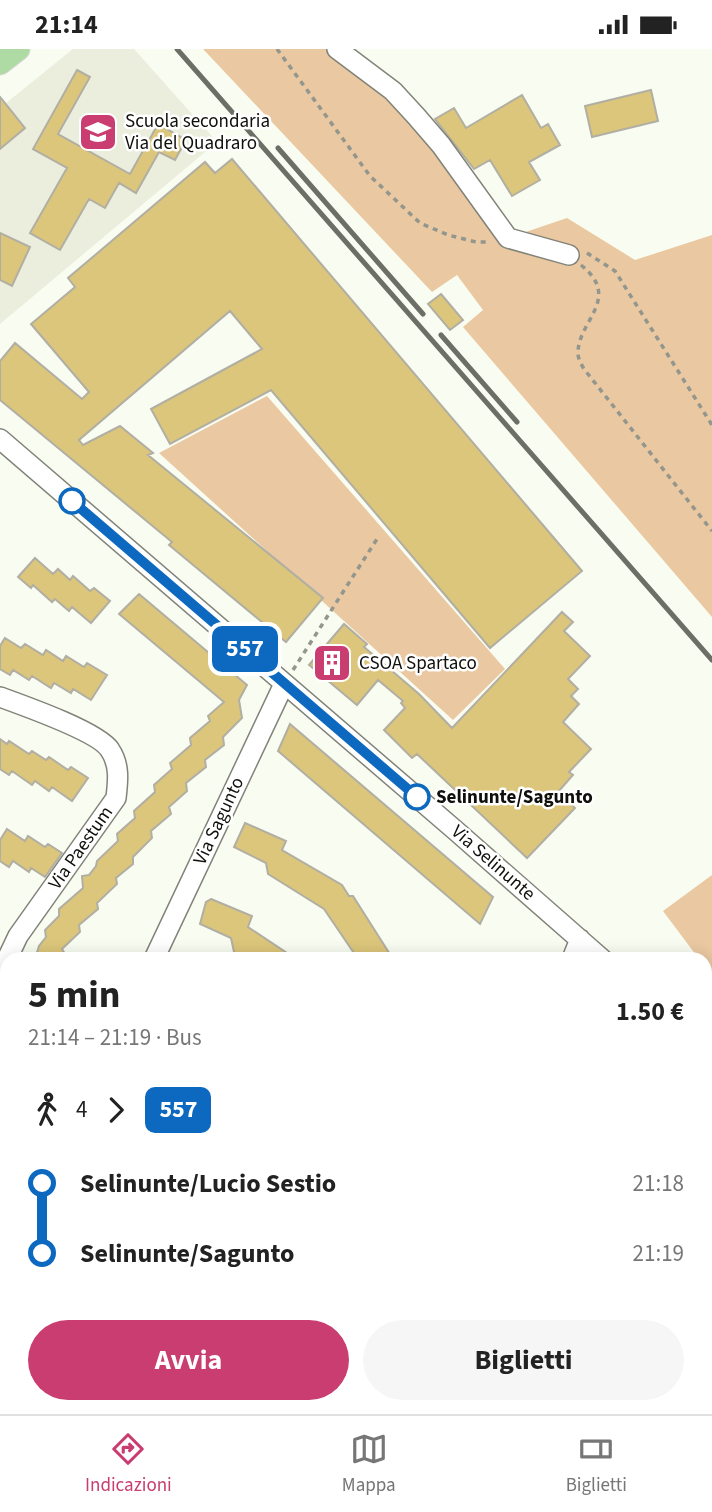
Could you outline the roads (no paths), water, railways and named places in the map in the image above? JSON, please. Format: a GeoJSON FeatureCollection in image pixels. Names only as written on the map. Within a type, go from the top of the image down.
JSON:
{"type":"FeatureCollection","features":[{"type":"Feature","properties":{"kind":"main road"},"geometry":{"type":"LineString","coordinates":[[0,63],[18,49]]}},
{"type":"Feature","properties":{"kind":"street"},"geometry":{"type":"LineString","coordinates":[[337,49],[393,91],[416,115],[508,238],[569,255]]}},
{"type":"Feature","properties":{"kind":"street","name":"Via Selinunte"},"geometry":{"type":"LineString","coordinates":[[0,439],[594,952]]}},
{"type":"Feature","properties":{"kind":"street","name":"Via Sagunto"},"geometry":{"type":"LineString","coordinates":[[157,952],[284,684]]}},
{"type":"Feature","properties":{"kind":"street","name":"Via Paestum"},"geometry":{"type":"LineString","coordinates":[[0,697],[72,725],[109,748],[119,775],[116,798],[18,936],[11,952]]}},
{"type":"Feature","properties":{"kind":"street"},"geometry":{"type":"LineString","coordinates":[[575,952],[580,939]]}},
{"type":"Feature","properties":{"kind":"railway"},"geometry":{"type":"LineString","coordinates":[[177,49],[712,660]]}},
{"type":"Feature","properties":{"kind":"railway"},"geometry":{"type":"LineString","coordinates":[[278,148],[423,314]]}},
{"type":"Feature","properties":{"kind":"railway"},"geometry":{"type":"LineString","coordinates":[[441,335],[517,422]]}},
{"type":"Feature","properties":{"kind":"place","name":"Scuola secondaria Via del Quadraro"},"geometry":{"type":"Point","coordinates":[98,132]}},
{"type":"Feature","properties":{"kind":"place","name":"CSOA Spartaco"},"geometry":{"type":"Point","coordinates":[332,663]}},
{"type":"Feature","properties":{"kind":"place","name":"Selinunte/Sagunto"},"geometry":{"type":"Point","coordinates":[417,797]}}]}
